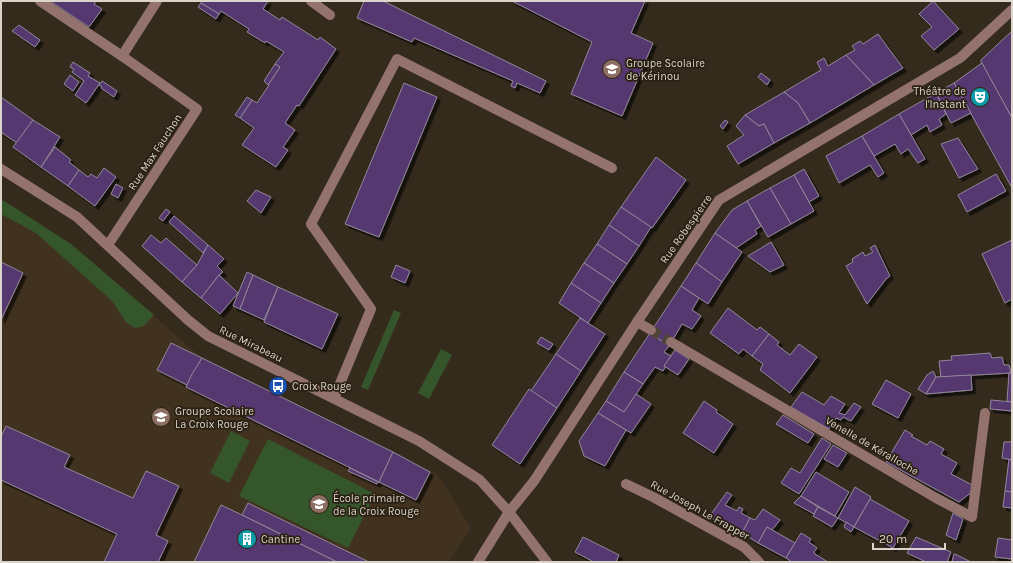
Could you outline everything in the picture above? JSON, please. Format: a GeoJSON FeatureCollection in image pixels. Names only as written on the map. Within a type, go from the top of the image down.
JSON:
{"type":"FeatureCollection","features":[{"type":"Feature","properties":{"kind":"street","name":"Rue Max Fauchon"},"geometry":{"type":"LineString","coordinates":[[40,1],[197,109],[108,245]]}},
{"type":"Feature","properties":{"kind":"street"},"geometry":{"type":"LineString","coordinates":[[122,56],[156,1]]}},
{"type":"Feature","properties":{"kind":"street"},"geometry":{"type":"LineString","coordinates":[[311,1],[330,15]]}},
{"type":"Feature","properties":{"kind":"street","name":"Rue Robespierre"},"geometry":{"type":"LineString","coordinates":[[478,562],[509,512],[534,481],[637,322],[719,200],[960,58],[1012,10]]}},
{"type":"Feature","properties":{"kind":"street"},"geometry":{"type":"LineString","coordinates":[[334,398],[371,309],[311,224],[397,60],[612,168]]}},
{"type":"Feature","properties":{"kind":"street","name":"Rue Mirabeau"},"geometry":{"type":"LineString","coordinates":[[1,169],[77,217],[188,320],[208,336],[419,441],[480,480],[509,512],[547,562]]}},
{"type":"Feature","properties":{"kind":"street"},"geometry":{"type":"LineString","coordinates":[[637,322],[651,330]]}},
{"type":"Feature","properties":{"kind":"street","name":"Venelle de Kéralloche"},"geometry":{"type":"LineString","coordinates":[[671,342],[936,498],[972,517],[985,413]]}},
{"type":"Feature","properties":{"kind":"street","name":"Rue Joseph Le Frapper"},"geometry":{"type":"LineString","coordinates":[[626,484],[653,497],[744,547],[759,562]]}},
{"type":"Feature","properties":{"kind":"shaded area","name":"Groupe Scolaire La Croix Rouge"},"geometry":{"type":"Polygon","coordinates":[[[1,199],[71,244],[202,358],[438,475],[471,528],[449,562],[1,562],[1,199]]]}},
{"type":"Feature","properties":{"kind":"green space"},"geometry":{"type":"Polygon","coordinates":[[[1,199],[71,244],[154,315],[144,326],[135,328],[126,322],[112,301],[36,233],[1,214],[1,199]]]}},
{"type":"Feature","properties":{"kind":"green space"},"geometry":{"type":"Polygon","coordinates":[[[394,310],[401,313],[368,390],[361,387],[394,310]]]}},
{"type":"Feature","properties":{"kind":"green space"},"geometry":{"type":"Polygon","coordinates":[[[441,349],[452,355],[429,399],[418,393],[441,349]]]}},
{"type":"Feature","properties":{"kind":"green space"},"geometry":{"type":"Polygon","coordinates":[[[231,431],[250,441],[229,483],[210,473],[231,431]]]}},
{"type":"Feature","properties":{"kind":"green space"},"geometry":{"type":"Polygon","coordinates":[[[268,439],[375,494],[348,548],[239,496],[268,439]]]}},
{"type":"Feature","properties":{"kind":"building"},"geometry":{"type":"Polygon","coordinates":[[[50,1],[96,1],[94,4],[102,9],[89,27],[50,1]]]}},
{"type":"Feature","properties":{"kind":"building"},"geometry":{"type":"Polygon","coordinates":[[[202,1],[268,1],[263,9],[280,20],[282,17],[318,40],[320,37],[336,49],[299,106],[297,105],[285,123],[295,130],[283,147],[288,150],[276,167],[242,145],[254,128],[240,118],[252,100],[257,103],[269,85],[280,67],[275,64],[284,52],[247,32],[249,29],[221,11],[219,14],[201,3],[202,1]]]}},
{"type":"Feature","properties":{"kind":"building"},"geometry":{"type":"Polygon","coordinates":[[[364,1],[383,1],[546,81],[540,93],[517,83],[515,88],[511,86],[513,81],[414,38],[412,42],[357,18],[364,1]]]}},
{"type":"Feature","properties":{"kind":"building","name":"Groupe Scolaire de Kérinou"},"geometry":{"type":"Polygon","coordinates":[[[512,1],[645,1],[631,33],[653,43],[622,116],[571,94],[592,42],[512,1]]]}},
{"type":"Feature","properties":{"kind":"building"},"geometry":{"type":"Polygon","coordinates":[[[933,1],[959,29],[934,50],[921,36],[932,27],[919,14],[933,1]]]}},
{"type":"Feature","properties":{"kind":"building"},"geometry":{"type":"Polygon","coordinates":[[[201,3],[219,14],[216,19],[198,7],[201,3]]]}},
{"type":"Feature","properties":{"kind":"building"},"geometry":{"type":"Polygon","coordinates":[[[19,25],[40,40],[35,47],[12,31],[19,25]]]}},
{"type":"Feature","properties":{"kind":"building"},"geometry":{"type":"Polygon","coordinates":[[[1012,31],[1012,118],[981,60],[1012,31]]]}},
{"type":"Feature","properties":{"kind":"building"},"geometry":{"type":"Polygon","coordinates":[[[878,34],[903,68],[874,85],[846,55],[855,50],[852,46],[860,41],[863,44],[878,34]]]}},
{"type":"Feature","properties":{"kind":"building"},"geometry":{"type":"Polygon","coordinates":[[[846,55],[874,85],[810,123],[798,103],[784,92],[821,70],[817,62],[824,58],[828,66],[846,55]]]}},
{"type":"Feature","properties":{"kind":"building"},"geometry":{"type":"Polygon","coordinates":[[[73,62],[90,73],[88,76],[100,83],[86,103],[75,95],[84,81],[72,72],[74,69],[70,67],[73,62]]]}},
{"type":"Feature","properties":{"kind":"building"},"geometry":{"type":"Polygon","coordinates":[[[982,63],[1012,118],[1012,188],[954,83],[982,63]]]}},
{"type":"Feature","properties":{"kind":"building"},"geometry":{"type":"Polygon","coordinates":[[[275,64],[280,67],[268,85],[264,81],[275,64]]]}},
{"type":"Feature","properties":{"kind":"building"},"geometry":{"type":"Polygon","coordinates":[[[761,73],[770,80],[767,85],[758,77],[761,73]]]}},
{"type":"Feature","properties":{"kind":"building"},"geometry":{"type":"Polygon","coordinates":[[[70,75],[79,82],[73,91],[64,84],[70,75]]]}},
{"type":"Feature","properties":{"kind":"building"},"geometry":{"type":"Polygon","coordinates":[[[102,81],[117,91],[114,97],[101,88],[102,87],[99,85],[102,81]]]}},
{"type":"Feature","properties":{"kind":"building"},"geometry":{"type":"Polygon","coordinates":[[[404,83],[437,97],[379,237],[345,224],[404,83]]]}},
{"type":"Feature","properties":{"kind":"building"},"geometry":{"type":"Polygon","coordinates":[[[954,83],[971,113],[951,123],[936,93],[954,83]]]}},
{"type":"Feature","properties":{"kind":"building"},"geometry":{"type":"Polygon","coordinates":[[[784,92],[798,103],[810,123],[774,143],[764,124],[759,126],[745,115],[784,92]]]}},
{"type":"Feature","properties":{"kind":"building"},"geometry":{"type":"Polygon","coordinates":[[[936,93],[946,114],[939,119],[942,125],[930,132],[927,125],[911,135],[899,114],[936,93]]]}},
{"type":"Feature","properties":{"kind":"building"},"geometry":{"type":"Polygon","coordinates":[[[1,97],[33,120],[17,143],[1,132],[1,97]]]}},
{"type":"Feature","properties":{"kind":"building"},"geometry":{"type":"Polygon","coordinates":[[[247,97],[252,100],[240,118],[235,115],[247,97]]]}},
{"type":"Feature","properties":{"kind":"building"},"geometry":{"type":"Polygon","coordinates":[[[899,114],[925,159],[918,163],[908,149],[901,154],[895,144],[874,156],[862,136],[899,114]]]}},
{"type":"Feature","properties":{"kind":"building"},"geometry":{"type":"Polygon","coordinates":[[[745,115],[759,126],[764,124],[774,143],[738,164],[727,146],[744,135],[736,126],[745,115]]]}},
{"type":"Feature","properties":{"kind":"building"},"geometry":{"type":"Polygon","coordinates":[[[33,120],[60,137],[41,167],[13,147],[33,120]]]}},
{"type":"Feature","properties":{"kind":"building"},"geometry":{"type":"Polygon","coordinates":[[[725,120],[728,122],[723,129],[720,126],[725,120]]]}},
{"type":"Feature","properties":{"kind":"building"},"geometry":{"type":"Polygon","coordinates":[[[862,136],[884,173],[878,177],[870,165],[839,183],[826,156],[862,136]]]}},
{"type":"Feature","properties":{"kind":"building"},"geometry":{"type":"Polygon","coordinates":[[[958,138],[978,169],[959,178],[941,144],[958,138]]]}},
{"type":"Feature","properties":{"kind":"building"},"geometry":{"type":"Polygon","coordinates":[[[55,147],[71,160],[69,162],[79,170],[68,186],[41,167],[55,147]]]}},
{"type":"Feature","properties":{"kind":"building"},"geometry":{"type":"Polygon","coordinates":[[[656,157],[686,180],[652,228],[621,207],[656,157]]]}},
{"type":"Feature","properties":{"kind":"building"},"geometry":{"type":"Polygon","coordinates":[[[104,168],[116,177],[95,206],[68,186],[79,170],[88,177],[91,174],[97,178],[104,168]]]}},
{"type":"Feature","properties":{"kind":"building"},"geometry":{"type":"Polygon","coordinates":[[[804,169],[819,196],[809,202],[794,175],[804,169]]]}},
{"type":"Feature","properties":{"kind":"building"},"geometry":{"type":"Polygon","coordinates":[[[996,174],[1006,191],[967,212],[958,195],[996,174]]]}},
{"type":"Feature","properties":{"kind":"building"},"geometry":{"type":"Polygon","coordinates":[[[794,175],[814,211],[791,224],[770,188],[794,175]]]}},
{"type":"Feature","properties":{"kind":"building"},"geometry":{"type":"Polygon","coordinates":[[[116,184],[123,188],[118,198],[111,194],[116,184]]]}},
{"type":"Feature","properties":{"kind":"building"},"geometry":{"type":"Polygon","coordinates":[[[770,188],[791,224],[768,237],[747,201],[770,188]]]}},
{"type":"Feature","properties":{"kind":"building"},"geometry":{"type":"Polygon","coordinates":[[[256,190],[271,197],[261,213],[247,201],[256,190]]]}},
{"type":"Feature","properties":{"kind":"building"},"geometry":{"type":"Polygon","coordinates":[[[747,201],[761,226],[755,230],[757,234],[736,248],[715,233],[732,210],[747,201]]]}},
{"type":"Feature","properties":{"kind":"building"},"geometry":{"type":"Polygon","coordinates":[[[621,207],[651,227],[639,246],[609,225],[621,207]]]}},
{"type":"Feature","properties":{"kind":"building"},"geometry":{"type":"Polygon","coordinates":[[[166,209],[170,212],[163,221],[159,218],[166,209]]]}},
{"type":"Feature","properties":{"kind":"building"},"geometry":{"type":"Polygon","coordinates":[[[174,216],[208,245],[203,253],[169,222],[174,216]]]}},
{"type":"Feature","properties":{"kind":"building"},"geometry":{"type":"Polygon","coordinates":[[[609,225],[639,246],[627,264],[597,244],[609,225]]]}},
{"type":"Feature","properties":{"kind":"building"},"geometry":{"type":"Polygon","coordinates":[[[715,233],[742,252],[722,282],[696,263],[715,233]]]}},
{"type":"Feature","properties":{"kind":"building"},"geometry":{"type":"Polygon","coordinates":[[[151,235],[161,243],[166,238],[197,265],[182,282],[142,246],[151,235]]]}},
{"type":"Feature","properties":{"kind":"building"},"geometry":{"type":"Polygon","coordinates":[[[1012,240],[1012,299],[1005,303],[982,254],[1012,240]]]}},
{"type":"Feature","properties":{"kind":"building"},"geometry":{"type":"Polygon","coordinates":[[[771,242],[784,265],[770,272],[748,256],[771,242]]]}},
{"type":"Feature","properties":{"kind":"building"},"geometry":{"type":"Polygon","coordinates":[[[597,244],[627,264],[614,283],[584,263],[597,244]]]}},
{"type":"Feature","properties":{"kind":"building"},"geometry":{"type":"Polygon","coordinates":[[[208,245],[224,259],[217,266],[223,272],[201,298],[182,282],[197,265],[208,245]]]}},
{"type":"Feature","properties":{"kind":"building"},"geometry":{"type":"Polygon","coordinates":[[[875,245],[890,276],[867,304],[846,266],[853,262],[852,259],[863,252],[865,256],[873,252],[870,248],[875,245]]]}},
{"type":"Feature","properties":{"kind":"building"},"geometry":{"type":"Polygon","coordinates":[[[1,262],[23,273],[1,320],[1,262]]]}},
{"type":"Feature","properties":{"kind":"building"},"geometry":{"type":"Polygon","coordinates":[[[584,263],[614,283],[601,303],[571,283],[584,263]]]}},
{"type":"Feature","properties":{"kind":"building"},"geometry":{"type":"Polygon","coordinates":[[[696,263],[722,282],[708,304],[681,286],[696,263]]]}},
{"type":"Feature","properties":{"kind":"building"},"geometry":{"type":"Polygon","coordinates":[[[396,265],[410,271],[405,283],[391,277],[396,265]]]}},
{"type":"Feature","properties":{"kind":"building"},"geometry":{"type":"Polygon","coordinates":[[[247,272],[253,275],[240,309],[233,306],[247,272]]]}},
{"type":"Feature","properties":{"kind":"building"},"geometry":{"type":"Polygon","coordinates":[[[219,275],[238,293],[220,314],[201,298],[219,275]]]}},
{"type":"Feature","properties":{"kind":"building"},"geometry":{"type":"Polygon","coordinates":[[[253,275],[278,287],[264,320],[240,309],[253,275]]]}},
{"type":"Feature","properties":{"kind":"building"},"geometry":{"type":"Polygon","coordinates":[[[571,283],[601,303],[588,323],[559,303],[571,283]]]}},
{"type":"Feature","properties":{"kind":"building"},"geometry":{"type":"Polygon","coordinates":[[[681,286],[699,298],[692,310],[701,316],[692,329],[682,324],[669,346],[650,333],[681,286]]]}},
{"type":"Feature","properties":{"kind":"building"},"geometry":{"type":"Polygon","coordinates":[[[278,287],[338,314],[322,349],[264,322],[278,287]]]}},
{"type":"Feature","properties":{"kind":"building"},"geometry":{"type":"Polygon","coordinates":[[[728,308],[757,330],[760,327],[769,334],[752,356],[743,349],[739,354],[710,333],[728,308]]]}},
{"type":"Feature","properties":{"kind":"building"},"geometry":{"type":"Polygon","coordinates":[[[580,318],[605,334],[581,371],[556,354],[580,318]]]}},
{"type":"Feature","properties":{"kind":"building"},"geometry":{"type":"Polygon","coordinates":[[[650,333],[669,346],[664,352],[671,356],[663,371],[655,367],[643,384],[624,372],[650,333]]]}},
{"type":"Feature","properties":{"kind":"building"},"geometry":{"type":"Polygon","coordinates":[[[769,334],[779,342],[777,345],[790,355],[799,344],[817,357],[790,393],[760,370],[763,364],[752,356],[769,334]]]}},
{"type":"Feature","properties":{"kind":"building"},"geometry":{"type":"Polygon","coordinates":[[[541,337],[553,344],[549,350],[537,343],[541,337]]]}},
{"type":"Feature","properties":{"kind":"building"},"geometry":{"type":"Polygon","coordinates":[[[171,343],[202,358],[187,385],[157,370],[171,343]]]}},
{"type":"Feature","properties":{"kind":"building"},"geometry":{"type":"Polygon","coordinates":[[[675,350],[689,359],[678,375],[664,366],[675,350]]]}},
{"type":"Feature","properties":{"kind":"building"},"geometry":{"type":"Polygon","coordinates":[[[990,353],[992,358],[1002,357],[1004,365],[1009,365],[1011,373],[941,377],[939,361],[952,360],[951,356],[990,353]]]}},
{"type":"Feature","properties":{"kind":"building"},"geometry":{"type":"Polygon","coordinates":[[[556,354],[581,371],[557,408],[531,391],[556,354]]]}},
{"type":"Feature","properties":{"kind":"building"},"geometry":{"type":"Polygon","coordinates":[[[202,358],[393,452],[379,482],[186,387],[202,358]]]}},
{"type":"Feature","properties":{"kind":"building"},"geometry":{"type":"Polygon","coordinates":[[[933,371],[936,377],[926,394],[918,389],[927,375],[933,371]]]}},
{"type":"Feature","properties":{"kind":"building"},"geometry":{"type":"Polygon","coordinates":[[[624,372],[643,384],[624,412],[606,401],[624,372]]]}},
{"type":"Feature","properties":{"kind":"building"},"geometry":{"type":"Polygon","coordinates":[[[1009,373],[1012,373],[1012,402],[1007,401],[1009,373]]]}},
{"type":"Feature","properties":{"kind":"building"},"geometry":{"type":"Polygon","coordinates":[[[971,375],[972,390],[926,394],[936,377],[971,375]]]}},
{"type":"Feature","properties":{"kind":"building"},"geometry":{"type":"Polygon","coordinates":[[[886,380],[911,394],[898,418],[872,404],[886,380]]]}},
{"type":"Feature","properties":{"kind":"building"},"geometry":{"type":"Polygon","coordinates":[[[529,389],[557,408],[520,464],[492,445],[529,389]]]}},
{"type":"Feature","properties":{"kind":"building"},"geometry":{"type":"Polygon","coordinates":[[[802,392],[824,405],[831,396],[845,404],[839,413],[845,415],[854,403],[861,407],[851,421],[843,417],[841,420],[836,418],[829,429],[791,407],[802,392]]]}},
{"type":"Feature","properties":{"kind":"building"},"geometry":{"type":"Polygon","coordinates":[[[636,394],[651,404],[631,433],[598,413],[606,401],[624,412],[636,394]]]}},
{"type":"Feature","properties":{"kind":"building"},"geometry":{"type":"Polygon","coordinates":[[[991,400],[1012,402],[1012,411],[990,409],[991,400]]]}},
{"type":"Feature","properties":{"kind":"building"},"geometry":{"type":"Polygon","coordinates":[[[704,401],[733,424],[714,453],[683,433],[704,401]]]}},
{"type":"Feature","properties":{"kind":"building"},"geometry":{"type":"Polygon","coordinates":[[[598,413],[626,430],[605,466],[584,456],[579,441],[598,413]]]}},
{"type":"Feature","properties":{"kind":"building"},"geometry":{"type":"Polygon","coordinates":[[[783,415],[814,434],[808,443],[776,424],[783,415]]]}},
{"type":"Feature","properties":{"kind":"building"},"geometry":{"type":"Polygon","coordinates":[[[6,426],[70,455],[64,467],[133,498],[146,471],[179,486],[156,535],[168,541],[158,562],[104,562],[117,534],[1,480],[1,437],[6,426]]]}},
{"type":"Feature","properties":{"kind":"building"},"geometry":{"type":"Polygon","coordinates":[[[905,430],[913,435],[911,436],[927,445],[930,441],[944,449],[941,454],[957,463],[951,474],[974,486],[973,491],[959,502],[886,462],[905,430]]]}},
{"type":"Feature","properties":{"kind":"building"},"geometry":{"type":"Polygon","coordinates":[[[822,438],[831,444],[799,494],[781,483],[791,468],[800,473],[822,438]]]}},
{"type":"Feature","properties":{"kind":"building"},"geometry":{"type":"Polygon","coordinates":[[[1004,442],[1012,442],[1012,460],[1002,458],[1004,442]]]}},
{"type":"Feature","properties":{"kind":"building"},"geometry":{"type":"Polygon","coordinates":[[[833,445],[847,453],[838,467],[824,459],[833,445]]]}},
{"type":"Feature","properties":{"kind":"building"},"geometry":{"type":"Polygon","coordinates":[[[393,452],[430,472],[416,500],[379,482],[393,452]]]}},
{"type":"Feature","properties":{"kind":"building"},"geometry":{"type":"Polygon","coordinates":[[[1009,459],[1012,460],[1012,492],[1005,491],[1009,459]]]}},
{"type":"Feature","properties":{"kind":"building"},"geometry":{"type":"Polygon","coordinates":[[[350,468],[378,482],[377,484],[348,471],[350,468]]]}},
{"type":"Feature","properties":{"kind":"building"},"geometry":{"type":"Polygon","coordinates":[[[816,472],[849,492],[835,516],[801,496],[816,472]]]}},
{"type":"Feature","properties":{"kind":"building"},"geometry":{"type":"Polygon","coordinates":[[[855,487],[871,497],[854,527],[838,518],[855,487]]]}},
{"type":"Feature","properties":{"kind":"building"},"geometry":{"type":"Polygon","coordinates":[[[1005,491],[1012,492],[1012,508],[1003,507],[1005,491]]]}},
{"type":"Feature","properties":{"kind":"building"},"geometry":{"type":"Polygon","coordinates":[[[727,492],[732,495],[725,505],[737,511],[739,507],[743,509],[741,513],[750,518],[742,533],[709,517],[727,492]]]}},
{"type":"Feature","properties":{"kind":"building"},"geometry":{"type":"Polygon","coordinates":[[[801,496],[818,507],[814,514],[794,503],[801,496]]]}},
{"type":"Feature","properties":{"kind":"building"},"geometry":{"type":"Polygon","coordinates":[[[870,499],[909,521],[893,548],[854,527],[870,499]]]}},
{"type":"Feature","properties":{"kind":"building"},"geometry":{"type":"Polygon","coordinates":[[[248,503],[369,562],[337,562],[242,515],[248,503]]]}},
{"type":"Feature","properties":{"kind":"building","name":"Cantine"},"geometry":{"type":"Polygon","coordinates":[[[221,505],[242,515],[337,562],[194,562],[221,505]]]}},
{"type":"Feature","properties":{"kind":"building"},"geometry":{"type":"Polygon","coordinates":[[[818,507],[838,518],[832,527],[813,516],[818,507]]]}},
{"type":"Feature","properties":{"kind":"building"},"geometry":{"type":"Polygon","coordinates":[[[763,509],[780,520],[772,530],[767,527],[758,543],[742,533],[750,518],[755,520],[763,509]]]}},
{"type":"Feature","properties":{"kind":"building"},"geometry":{"type":"Polygon","coordinates":[[[953,513],[963,519],[956,540],[946,535],[953,513]]]}},
{"type":"Feature","properties":{"kind":"building"},"geometry":{"type":"Polygon","coordinates":[[[846,522],[854,527],[851,532],[844,527],[846,522]]]}},
{"type":"Feature","properties":{"kind":"building"},"geometry":{"type":"Polygon","coordinates":[[[767,527],[795,543],[786,558],[758,543],[767,527]]]}},
{"type":"Feature","properties":{"kind":"building"},"geometry":{"type":"Polygon","coordinates":[[[801,533],[811,539],[809,542],[817,548],[814,552],[815,554],[828,562],[792,562],[786,558],[801,533]]]}},
{"type":"Feature","properties":{"kind":"building"},"geometry":{"type":"Polygon","coordinates":[[[583,537],[619,555],[616,562],[594,562],[575,552],[583,537]]]}},
{"type":"Feature","properties":{"kind":"building"},"geometry":{"type":"Polygon","coordinates":[[[916,537],[951,552],[947,562],[926,562],[907,553],[916,537]]]}},
{"type":"Feature","properties":{"kind":"building"},"geometry":{"type":"Polygon","coordinates":[[[998,538],[1012,540],[1012,559],[995,557],[998,538]]]}},
{"type":"Feature","properties":{"kind":"building"},"geometry":{"type":"Polygon","coordinates":[[[955,554],[971,562],[952,562],[955,554]]]}},
{"type":"Feature","properties":{"kind":"tunnel"},"geometry":{"type":"LineString","coordinates":[[651,330],[671,342]]}},
{"type":"Feature","properties":{"kind":"place","name":"Groupe Scolaire de Kérinou"},"geometry":{"type":"Point","coordinates":[612,69]}},
{"type":"Feature","properties":{"kind":"place","name":"Théâtre de l'Instant"},"geometry":{"type":"Point","coordinates":[980,97]}},
{"type":"Feature","properties":{"kind":"place","name":"Croix Rouge"},"geometry":{"type":"Point","coordinates":[278,386]}},
{"type":"Feature","properties":{"kind":"place","name":"Groupe Scolaire La Croix Rouge"},"geometry":{"type":"Point","coordinates":[161,417]}},
{"type":"Feature","properties":{"kind":"place","name":"École primaire de la Croix Rouge"},"geometry":{"type":"Point","coordinates":[319,504]}},
{"type":"Feature","properties":{"kind":"place","name":"Cantine"},"geometry":{"type":"Point","coordinates":[247,539]}}]}
